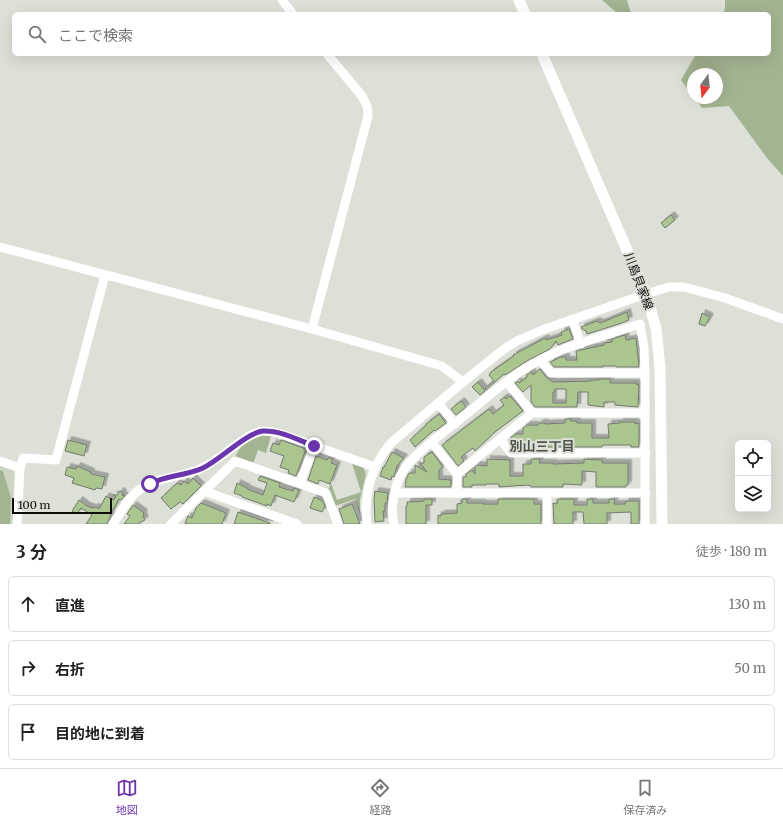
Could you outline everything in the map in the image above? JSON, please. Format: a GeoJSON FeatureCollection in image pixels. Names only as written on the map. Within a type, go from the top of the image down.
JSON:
{"type":"FeatureCollection","features":[{"type":"Feature","properties":{"kind":"main road"},"geometry":{"type":"LineString","coordinates":[[519,0],[524,12]]}},
{"type":"Feature","properties":{"kind":"main road","name":"川島貝家線"},"geometry":{"type":"LineString","coordinates":[[543,56],[646,294],[656,328],[660,368],[662,524]]}},
{"type":"Feature","properties":{"kind":"street"},"geometry":{"type":"LineString","coordinates":[[282,0],[291,12]]}},
{"type":"Feature","properties":{"kind":"street"},"geometry":{"type":"LineString","coordinates":[[312,329],[368,116],[367,106],[362,96],[329,56]]}},
{"type":"Feature","properties":{"kind":"street"},"geometry":{"type":"LineString","coordinates":[[0,247],[312,329],[442,366],[463,382]]}},
{"type":"Feature","properties":{"kind":"street"},"geometry":{"type":"LineString","coordinates":[[17,524],[20,468],[23,458],[56,460],[105,275]]}},
{"type":"Feature","properties":{"kind":"street"},"geometry":{"type":"LineString","coordinates":[[367,524],[366,497],[375,467],[382,454],[391,443],[463,382],[504,349],[517,341],[572,319],[668,287],[684,287],[725,298],[783,319]]}},
{"type":"Feature","properties":{"kind":"street"},"geometry":{"type":"LineString","coordinates":[[572,319],[581,344]]}},
{"type":"Feature","properties":{"kind":"street"},"geometry":{"type":"LineString","coordinates":[[394,524],[392,505],[404,470],[413,460],[455,424],[526,367],[581,344],[640,324],[644,347],[645,373],[645,524]]}},
{"type":"Feature","properties":{"kind":"street"},"geometry":{"type":"LineString","coordinates":[[540,360],[551,373],[645,373]]}},
{"type":"Feature","properties":{"kind":"street"},"geometry":{"type":"LineString","coordinates":[[507,382],[532,413]]}},
{"type":"Feature","properties":{"kind":"street"},"geometry":{"type":"LineString","coordinates":[[438,403],[455,424]]}},
{"type":"Feature","properties":{"kind":"street"},"geometry":{"type":"LineString","coordinates":[[457,474],[532,413],[645,413]]}},
{"type":"Feature","properties":{"kind":"street"},"geometry":{"type":"LineString","coordinates":[[113,524],[129,500],[138,490],[157,480],[202,468],[212,463],[251,436],[262,431],[278,433],[375,467]]}},
{"type":"Feature","properties":{"kind":"street"},"geometry":{"type":"LineString","coordinates":[[500,439],[511,453],[646,453]]}},
{"type":"Feature","properties":{"kind":"street"},"geometry":{"type":"LineString","coordinates":[[432,443],[457,474],[457,493]]}},
{"type":"Feature","properties":{"kind":"street"},"geometry":{"type":"LineString","coordinates":[[300,483],[314,446]]}},
{"type":"Feature","properties":{"kind":"street"},"geometry":{"type":"LineString","coordinates":[[0,461],[20,468]]}},
{"type":"Feature","properties":{"kind":"street"},"geometry":{"type":"LineString","coordinates":[[173,523],[235,461],[326,492],[338,524]]}},
{"type":"Feature","properties":{"kind":"street"},"geometry":{"type":"LineString","coordinates":[[204,491],[297,524]]}},
{"type":"Feature","properties":{"kind":"street"},"geometry":{"type":"LineString","coordinates":[[395,493],[646,492]]}},
{"type":"Feature","properties":{"kind":"street"},"geometry":{"type":"LineString","coordinates":[[547,493],[547,524]]}},
{"type":"Feature","properties":{"kind":"shaded area"},"geometry":{"type":"Polygon","coordinates":[[[0,464],[14,469],[13,524],[0,524],[0,464]]]}},
{"type":"Feature","properties":{"kind":"green space"},"geometry":{"type":"Polygon","coordinates":[[[602,0],[627,0],[630,12],[616,12],[602,0]]]}},
{"type":"Feature","properties":{"kind":"green space"},"geometry":{"type":"Polygon","coordinates":[[[725,0],[783,0],[783,176],[767,158],[729,106],[702,108],[699,104],[723,104],[723,68],[688,68],[695,56],[771,56],[771,12],[724,12],[725,0]]]}},
{"type":"Feature","properties":{"kind":"green space"},"geometry":{"type":"Polygon","coordinates":[[[687,70],[687,88],[681,80],[687,70]]]}},
{"type":"Feature","properties":{"kind":"green space"},"geometry":{"type":"Polygon","coordinates":[[[264,434],[271,436],[266,453],[258,450],[253,464],[235,457],[246,442],[264,434]]]}},
{"type":"Feature","properties":{"kind":"green space"},"geometry":{"type":"Polygon","coordinates":[[[352,463],[363,467],[366,474],[360,500],[360,514],[355,499],[335,506],[328,490],[331,483],[337,500],[361,492],[352,463]]]}},
{"type":"Feature","properties":{"kind":"green space"},"geometry":{"type":"Polygon","coordinates":[[[0,470],[3,471],[11,498],[10,524],[0,524],[0,470]]]}},
{"type":"Feature","properties":{"kind":"building"},"geometry":{"type":"Polygon","coordinates":[[[671,215],[675,220],[665,228],[661,223],[671,215]]]}},
{"type":"Feature","properties":{"kind":"building"},"geometry":{"type":"Polygon","coordinates":[[[627,312],[629,320],[619,324],[587,334],[581,327],[597,321],[600,323],[627,312]]]}},
{"type":"Feature","properties":{"kind":"building"},"geometry":{"type":"Polygon","coordinates":[[[702,313],[710,317],[705,326],[699,324],[702,313]]]}},
{"type":"Feature","properties":{"kind":"building"},"geometry":{"type":"Polygon","coordinates":[[[569,329],[573,339],[558,345],[556,341],[550,349],[505,375],[504,374],[486,390],[485,388],[494,381],[489,375],[491,372],[514,356],[513,355],[545,338],[546,340],[562,335],[561,332],[569,329]]]}},
{"type":"Feature","properties":{"kind":"building"},"geometry":{"type":"Polygon","coordinates":[[[625,335],[626,340],[636,338],[639,367],[554,367],[550,362],[561,357],[566,357],[566,360],[577,360],[576,351],[604,345],[604,343],[612,342],[612,339],[625,335]]]}},
{"type":"Feature","properties":{"kind":"building"},"geometry":{"type":"Polygon","coordinates":[[[540,369],[546,377],[553,382],[610,379],[610,383],[636,383],[639,385],[638,407],[615,405],[615,402],[604,402],[604,407],[588,405],[588,392],[578,392],[577,407],[535,407],[531,402],[531,385],[523,392],[515,383],[518,381],[519,383],[527,377],[526,375],[532,372],[533,375],[540,369]],[[555,389],[555,392],[553,392],[553,403],[566,403],[566,389],[555,389]]]}},
{"type":"Feature","properties":{"kind":"building"},"geometry":{"type":"Polygon","coordinates":[[[478,382],[485,391],[480,395],[472,387],[478,382]]]}},
{"type":"Feature","properties":{"kind":"building"},"geometry":{"type":"Polygon","coordinates":[[[510,396],[523,411],[495,432],[475,451],[473,448],[461,457],[464,461],[458,466],[442,445],[489,409],[493,414],[504,405],[500,400],[505,397],[506,399],[510,396]]]}},
{"type":"Feature","properties":{"kind":"building"},"geometry":{"type":"Polygon","coordinates":[[[461,401],[466,407],[456,415],[451,409],[461,401]]]}},
{"type":"Feature","properties":{"kind":"building"},"geometry":{"type":"Polygon","coordinates":[[[439,414],[446,423],[435,431],[434,430],[415,447],[410,440],[426,424],[439,414]]]}},
{"type":"Feature","properties":{"kind":"building"},"geometry":{"type":"Polygon","coordinates":[[[565,419],[577,421],[577,423],[592,423],[592,438],[609,438],[608,424],[620,422],[635,422],[635,424],[639,423],[639,447],[631,447],[631,445],[603,445],[602,447],[542,447],[511,444],[511,437],[516,434],[523,434],[523,428],[527,425],[536,426],[540,423],[565,423],[565,419]]]}},
{"type":"Feature","properties":{"kind":"building"},"geometry":{"type":"Polygon","coordinates":[[[68,440],[87,445],[84,456],[65,451],[68,440]]]}},
{"type":"Feature","properties":{"kind":"building"},"geometry":{"type":"Polygon","coordinates":[[[281,440],[306,449],[296,476],[288,473],[289,470],[280,467],[284,456],[270,451],[273,443],[279,445],[281,440]]]}},
{"type":"Feature","properties":{"kind":"building"},"geometry":{"type":"Polygon","coordinates":[[[392,452],[404,458],[397,466],[394,477],[392,476],[391,480],[380,476],[383,467],[392,452]]]}},
{"type":"Feature","properties":{"kind":"building"},"geometry":{"type":"Polygon","coordinates":[[[432,452],[443,467],[439,470],[439,479],[451,480],[451,487],[405,487],[406,479],[409,473],[415,473],[415,465],[427,472],[420,463],[424,463],[424,457],[432,452]]]}},
{"type":"Feature","properties":{"kind":"building"},"geometry":{"type":"Polygon","coordinates":[[[316,456],[327,460],[328,458],[333,459],[331,463],[337,465],[330,484],[319,480],[318,484],[308,480],[316,456]]]}},
{"type":"Feature","properties":{"kind":"building"},"geometry":{"type":"Polygon","coordinates":[[[487,459],[510,460],[510,476],[523,476],[523,464],[531,464],[531,459],[540,459],[539,463],[553,464],[584,463],[584,459],[602,460],[602,463],[628,463],[628,485],[626,485],[626,487],[596,487],[596,472],[582,471],[582,485],[563,484],[563,487],[531,487],[528,485],[499,487],[499,484],[486,484],[463,487],[463,477],[466,477],[466,474],[472,470],[475,474],[475,467],[477,465],[487,466],[487,459]]]}},
{"type":"Feature","properties":{"kind":"building"},"geometry":{"type":"Polygon","coordinates":[[[77,466],[91,472],[91,474],[105,477],[102,489],[96,488],[95,490],[72,483],[74,478],[65,475],[67,467],[76,469],[77,466]]]}},
{"type":"Feature","properties":{"kind":"building"},"geometry":{"type":"Polygon","coordinates":[[[260,476],[280,483],[279,487],[293,491],[294,488],[299,490],[294,502],[275,495],[271,506],[267,504],[267,506],[234,493],[237,483],[247,489],[263,495],[267,483],[258,480],[260,476]]]}},
{"type":"Feature","properties":{"kind":"building"},"geometry":{"type":"Polygon","coordinates":[[[193,478],[201,486],[183,504],[180,502],[171,509],[161,498],[177,483],[181,485],[184,481],[188,484],[193,478]]]}},
{"type":"Feature","properties":{"kind":"building"},"geometry":{"type":"Polygon","coordinates":[[[120,491],[123,493],[122,495],[125,496],[121,500],[119,499],[107,524],[86,524],[92,515],[81,508],[77,514],[72,511],[79,500],[87,506],[93,508],[96,507],[99,509],[106,496],[113,500],[116,497],[113,495],[117,495],[120,491]]]}},
{"type":"Feature","properties":{"kind":"building"},"geometry":{"type":"Polygon","coordinates":[[[375,491],[388,493],[387,503],[385,503],[385,511],[383,511],[384,521],[375,522],[375,491]]]}},
{"type":"Feature","properties":{"kind":"building"},"geometry":{"type":"Polygon","coordinates":[[[314,497],[323,501],[325,506],[322,512],[310,508],[314,497]]]}},
{"type":"Feature","properties":{"kind":"building"},"geometry":{"type":"Polygon","coordinates":[[[424,499],[432,499],[432,505],[426,505],[426,524],[406,524],[407,502],[424,501],[424,499]]]}},
{"type":"Feature","properties":{"kind":"building"},"geometry":{"type":"Polygon","coordinates":[[[462,499],[467,499],[467,503],[498,504],[498,499],[534,499],[534,504],[541,504],[541,524],[438,524],[438,515],[441,516],[441,514],[457,513],[457,504],[462,503],[462,499]]]}},
{"type":"Feature","properties":{"kind":"building"},"geometry":{"type":"Polygon","coordinates":[[[558,499],[574,499],[574,505],[587,505],[587,499],[593,499],[593,503],[609,503],[609,499],[615,499],[614,504],[625,504],[626,501],[639,501],[639,524],[631,524],[631,512],[607,513],[607,524],[584,524],[583,512],[573,512],[573,524],[554,524],[553,503],[557,504],[558,499]]]}},
{"type":"Feature","properties":{"kind":"building"},"geometry":{"type":"Polygon","coordinates":[[[201,503],[226,513],[222,524],[185,523],[188,516],[192,518],[196,508],[201,503]]]}},
{"type":"Feature","properties":{"kind":"building"},"geometry":{"type":"Polygon","coordinates":[[[352,504],[360,524],[344,524],[339,509],[352,504]]]}},
{"type":"Feature","properties":{"kind":"building"},"geometry":{"type":"Polygon","coordinates":[[[133,505],[144,513],[143,516],[145,520],[138,524],[124,524],[130,516],[127,514],[133,505]]]}},
{"type":"Feature","properties":{"kind":"building"},"geometry":{"type":"Polygon","coordinates":[[[238,512],[270,523],[270,524],[234,524],[238,512]]]}},
{"type":"Feature","properties":{"kind":"district","name":"別山三丁目"},"geometry":{"type":"Point","coordinates":[542,446]}},
{"type":"Feature","properties":{"kind":"route"},"geometry":{"type":"LineString","coordinates":[[150,484],[157,480],[196,471],[212,463],[251,436],[262,431],[278,433],[314,446]]}}]}
